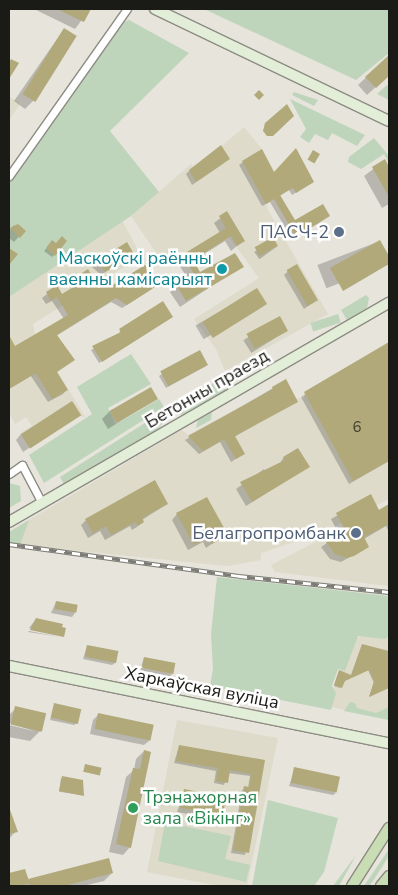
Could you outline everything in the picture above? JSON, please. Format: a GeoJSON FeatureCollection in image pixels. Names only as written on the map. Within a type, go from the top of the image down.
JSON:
{"type":"FeatureCollection","features":[{"type":"Feature","properties":{"kind":"main road"},"geometry":{"type":"LineString","coordinates":[[155,9],[389,121]]}},
{"type":"Feature","properties":{"kind":"main road","name":"Бетонны праезд"},"geometry":{"type":"LineString","coordinates":[[9,522],[389,303]]}},
{"type":"Feature","properties":{"kind":"main road","name":"Харкаўская вуліца"},"geometry":{"type":"LineString","coordinates":[[9,666],[389,743]]}},
{"type":"Feature","properties":{"kind":"main road"},"geometry":{"type":"LineString","coordinates":[[352,886],[389,828]]}},
{"type":"Feature","properties":{"kind":"main road"},"geometry":{"type":"LineString","coordinates":[[382,886],[389,876]]}},
{"type":"Feature","properties":{"kind":"street"},"geometry":{"type":"LineString","coordinates":[[9,176],[127,9]]}},
{"type":"Feature","properties":{"kind":"street"},"geometry":{"type":"LineString","coordinates":[[9,474],[22,465],[42,503]]}},
{"type":"Feature","properties":{"kind":"shaded area"},"geometry":{"type":"Polygon","coordinates":[[[9,96],[20,104],[9,120],[9,96]]]}},
{"type":"Feature","properties":{"kind":"shaded area"},"geometry":{"type":"Polygon","coordinates":[[[244,127],[262,149],[285,192],[266,203],[268,210],[328,314],[225,371],[216,349],[194,319],[259,278],[229,237],[226,239],[221,231],[166,267],[131,216],[191,164],[193,167],[214,153],[244,127]]]}},
{"type":"Feature","properties":{"kind":"shaded area"},"geometry":{"type":"Polygon","coordinates":[[[122,220],[141,256],[33,324],[35,334],[85,417],[80,416],[29,447],[20,433],[32,426],[26,417],[15,424],[9,413],[9,297],[122,220]]]}},
{"type":"Feature","properties":{"kind":"shaded area"},"geometry":{"type":"Polygon","coordinates":[[[389,342],[389,499],[323,532],[261,553],[261,560],[227,566],[20,545],[22,533],[29,520],[182,430],[188,435],[273,389],[272,387],[286,379],[296,398],[304,398],[304,392],[389,342]]]}},
{"type":"Feature","properties":{"kind":"shaded area"},"geometry":{"type":"Polygon","coordinates":[[[389,504],[389,586],[275,572],[271,565],[389,504]]]}},
{"type":"Feature","properties":{"kind":"shaded area"},"geometry":{"type":"Polygon","coordinates":[[[385,634],[389,636],[389,720],[327,706],[352,638],[385,634]]]}},
{"type":"Feature","properties":{"kind":"shaded area"},"geometry":{"type":"Polygon","coordinates":[[[177,720],[278,738],[247,886],[219,886],[147,872],[177,720]]]}},
{"type":"Feature","properties":{"kind":"green space"},"geometry":{"type":"Polygon","coordinates":[[[204,9],[389,9],[389,53],[356,80],[204,9]]]}},
{"type":"Feature","properties":{"kind":"green space"},"geometry":{"type":"Polygon","coordinates":[[[129,20],[189,53],[110,131],[159,192],[131,216],[9,297],[9,181],[124,22],[129,20]]]}},
{"type":"Feature","properties":{"kind":"green space"},"geometry":{"type":"Polygon","coordinates":[[[387,85],[389,87],[389,100],[377,94],[387,85]]]}},
{"type":"Feature","properties":{"kind":"green space"},"geometry":{"type":"Polygon","coordinates":[[[294,92],[318,100],[314,106],[292,95],[294,92]]]}},
{"type":"Feature","properties":{"kind":"green space"},"geometry":{"type":"Polygon","coordinates":[[[290,99],[365,135],[357,146],[332,133],[328,140],[315,134],[309,143],[300,137],[306,129],[290,99]]]}},
{"type":"Feature","properties":{"kind":"green space"},"geometry":{"type":"Polygon","coordinates":[[[374,138],[389,156],[389,163],[384,154],[361,169],[348,162],[349,157],[374,138]]]}},
{"type":"Feature","properties":{"kind":"green space"},"geometry":{"type":"Polygon","coordinates":[[[366,295],[369,298],[367,308],[347,320],[341,310],[366,295]]]}},
{"type":"Feature","properties":{"kind":"green space"},"geometry":{"type":"Polygon","coordinates":[[[338,314],[341,323],[313,332],[310,323],[338,314]]]}},
{"type":"Feature","properties":{"kind":"green space"},"geometry":{"type":"Polygon","coordinates":[[[131,354],[151,384],[108,408],[116,424],[159,399],[164,407],[44,483],[29,455],[92,414],[77,387],[131,354]]]}},
{"type":"Feature","properties":{"kind":"green space"},"geometry":{"type":"Polygon","coordinates":[[[220,379],[226,390],[181,415],[173,407],[220,379]]]}},
{"type":"Feature","properties":{"kind":"green space"},"geometry":{"type":"Polygon","coordinates":[[[212,412],[211,420],[196,428],[198,420],[212,412]]]}},
{"type":"Feature","properties":{"kind":"green space"},"geometry":{"type":"Polygon","coordinates":[[[159,414],[163,422],[159,428],[65,486],[60,477],[159,414]]]}},
{"type":"Feature","properties":{"kind":"green space"},"geometry":{"type":"Polygon","coordinates":[[[9,483],[20,486],[21,501],[9,508],[9,483]]]}},
{"type":"Feature","properties":{"kind":"green space"},"geometry":{"type":"Polygon","coordinates":[[[29,520],[20,545],[9,543],[9,532],[29,520]]]}},
{"type":"Feature","properties":{"kind":"green space"},"geometry":{"type":"Polygon","coordinates":[[[217,577],[389,596],[389,634],[386,639],[358,636],[345,671],[338,669],[332,686],[336,693],[331,710],[210,686],[213,669],[211,634],[217,577]]]}},
{"type":"Feature","properties":{"kind":"green space"},"geometry":{"type":"Polygon","coordinates":[[[350,702],[355,703],[357,708],[376,713],[389,707],[389,720],[344,711],[350,702]]]}},
{"type":"Feature","properties":{"kind":"green space"},"geometry":{"type":"Polygon","coordinates":[[[268,800],[338,818],[324,872],[314,886],[252,886],[268,800]]]}},
{"type":"Feature","properties":{"kind":"green space"},"geometry":{"type":"Polygon","coordinates":[[[165,822],[231,836],[225,859],[250,865],[246,882],[158,861],[165,822]]]}},
{"type":"Feature","properties":{"kind":"green space"},"geometry":{"type":"Polygon","coordinates":[[[389,849],[389,856],[373,881],[369,886],[364,886],[389,849]]]}},
{"type":"Feature","properties":{"kind":"green space"},"geometry":{"type":"Polygon","coordinates":[[[356,855],[339,886],[333,886],[356,855]]]}},
{"type":"Feature","properties":{"kind":"building"},"geometry":{"type":"Polygon","coordinates":[[[57,9],[91,9],[84,22],[57,9]]]}},
{"type":"Feature","properties":{"kind":"building"},"geometry":{"type":"Polygon","coordinates":[[[64,28],[77,36],[35,102],[23,94],[64,28]]]}},
{"type":"Feature","properties":{"kind":"building"},"geometry":{"type":"Polygon","coordinates":[[[389,55],[389,76],[376,88],[365,77],[389,55]]]}},
{"type":"Feature","properties":{"kind":"building"},"geometry":{"type":"Polygon","coordinates":[[[11,59],[19,63],[9,79],[9,63],[11,59]]]}},
{"type":"Feature","properties":{"kind":"building"},"geometry":{"type":"Polygon","coordinates":[[[259,90],[264,95],[259,100],[254,95],[259,90]]]}},
{"type":"Feature","properties":{"kind":"building"},"geometry":{"type":"Polygon","coordinates":[[[287,104],[294,116],[273,136],[267,136],[263,131],[265,123],[287,104]]]}},
{"type":"Feature","properties":{"kind":"building"},"geometry":{"type":"Polygon","coordinates":[[[221,145],[230,159],[196,182],[189,170],[221,145]]]}},
{"type":"Feature","properties":{"kind":"building"},"geometry":{"type":"Polygon","coordinates":[[[296,148],[314,182],[296,193],[293,188],[280,195],[295,220],[323,204],[330,216],[296,237],[274,199],[266,204],[242,161],[262,149],[274,172],[296,148]]]}},
{"type":"Feature","properties":{"kind":"building"},"geometry":{"type":"Polygon","coordinates":[[[313,150],[320,154],[314,164],[308,160],[313,150]]]}},
{"type":"Feature","properties":{"kind":"building"},"geometry":{"type":"Polygon","coordinates":[[[385,159],[389,167],[389,197],[372,167],[385,159]]]}},
{"type":"Feature","properties":{"kind":"building"},"geometry":{"type":"Polygon","coordinates":[[[227,211],[245,241],[237,246],[231,236],[193,260],[200,272],[235,253],[244,267],[186,301],[176,285],[194,274],[182,255],[226,228],[219,216],[227,211]]]}},
{"type":"Feature","properties":{"kind":"building"},"geometry":{"type":"Polygon","coordinates":[[[18,224],[26,231],[20,238],[10,228],[18,224]]]}},
{"type":"Feature","properties":{"kind":"building"},"geometry":{"type":"Polygon","coordinates":[[[62,236],[67,241],[55,256],[46,248],[52,240],[56,243],[62,236]]]}},
{"type":"Feature","properties":{"kind":"building"},"geometry":{"type":"Polygon","coordinates":[[[273,237],[278,246],[259,256],[255,247],[273,237]]]}},
{"type":"Feature","properties":{"kind":"building"},"geometry":{"type":"Polygon","coordinates":[[[380,240],[389,256],[389,264],[343,291],[330,268],[380,240]]]}},
{"type":"Feature","properties":{"kind":"building"},"geometry":{"type":"Polygon","coordinates":[[[127,242],[134,254],[105,272],[101,266],[98,267],[95,262],[127,242]]]}},
{"type":"Feature","properties":{"kind":"building"},"geometry":{"type":"Polygon","coordinates":[[[9,248],[18,254],[9,265],[9,248]]]}},
{"type":"Feature","properties":{"kind":"building"},"geometry":{"type":"Polygon","coordinates":[[[297,264],[318,300],[308,306],[287,270],[297,264]]]}},
{"type":"Feature","properties":{"kind":"building"},"geometry":{"type":"Polygon","coordinates":[[[145,265],[158,285],[127,305],[116,298],[57,335],[75,360],[57,372],[68,390],[52,399],[36,373],[9,389],[9,335],[15,346],[68,315],[57,297],[51,301],[46,292],[57,285],[62,294],[83,281],[79,275],[88,269],[98,286],[108,280],[111,286],[145,265]]]}},
{"type":"Feature","properties":{"kind":"building"},"geometry":{"type":"Polygon","coordinates":[[[257,288],[267,304],[213,338],[203,322],[257,288]]]}},
{"type":"Feature","properties":{"kind":"building"},"geometry":{"type":"Polygon","coordinates":[[[163,301],[173,317],[102,362],[92,346],[121,332],[119,329],[163,301]]]}},
{"type":"Feature","properties":{"kind":"building"},"geometry":{"type":"Polygon","coordinates":[[[280,316],[288,331],[254,349],[246,334],[280,316]]]}},
{"type":"Feature","properties":{"kind":"building"},"geometry":{"type":"Polygon","coordinates":[[[389,342],[389,461],[353,481],[304,392],[389,342]]]}},
{"type":"Feature","properties":{"kind":"building"},"geometry":{"type":"Polygon","coordinates":[[[200,350],[208,365],[168,386],[160,371],[200,350]]]}},
{"type":"Feature","properties":{"kind":"building"},"geometry":{"type":"Polygon","coordinates":[[[286,379],[298,402],[235,436],[245,454],[236,459],[224,439],[203,451],[188,436],[273,389],[272,387],[286,379]]]}},
{"type":"Feature","properties":{"kind":"building"},"geometry":{"type":"Polygon","coordinates":[[[151,387],[158,399],[116,423],[109,411],[151,387]]]}},
{"type":"Feature","properties":{"kind":"building"},"geometry":{"type":"Polygon","coordinates":[[[72,401],[81,415],[30,448],[21,434],[72,401]]]}},
{"type":"Feature","properties":{"kind":"building"},"geometry":{"type":"Polygon","coordinates":[[[298,448],[310,467],[252,502],[240,482],[285,460],[283,457],[298,448]]]}},
{"type":"Feature","properties":{"kind":"building"},"geometry":{"type":"Polygon","coordinates":[[[155,480],[168,504],[142,518],[144,522],[138,526],[135,522],[111,535],[106,526],[93,533],[85,519],[155,480]]]}},
{"type":"Feature","properties":{"kind":"building","name":"Белагропромбанк"},"geometry":{"type":"Polygon","coordinates":[[[371,494],[379,510],[389,504],[389,524],[364,537],[369,547],[354,556],[347,558],[335,554],[325,541],[345,530],[336,513],[371,494]]]}},
{"type":"Feature","properties":{"kind":"building"},"geometry":{"type":"Polygon","coordinates":[[[207,497],[228,535],[212,544],[209,537],[194,545],[176,513],[207,497]]]}},
{"type":"Feature","properties":{"kind":"building"},"geometry":{"type":"Polygon","coordinates":[[[56,601],[78,605],[76,613],[55,609],[56,601]]]}},
{"type":"Feature","properties":{"kind":"building"},"geometry":{"type":"Polygon","coordinates":[[[36,618],[63,624],[62,627],[66,628],[64,637],[30,630],[36,618]]]}},
{"type":"Feature","properties":{"kind":"building"},"geometry":{"type":"Polygon","coordinates":[[[362,644],[389,651],[389,688],[369,697],[374,681],[369,670],[345,681],[342,688],[334,685],[339,670],[351,675],[362,644]]]}},
{"type":"Feature","properties":{"kind":"building"},"geometry":{"type":"Polygon","coordinates":[[[87,645],[118,651],[116,663],[85,657],[87,645]]]}},
{"type":"Feature","properties":{"kind":"building"},"geometry":{"type":"Polygon","coordinates":[[[144,657],[175,663],[173,674],[142,668],[144,657]]]}},
{"type":"Feature","properties":{"kind":"building"},"geometry":{"type":"Polygon","coordinates":[[[54,703],[81,709],[78,724],[51,718],[54,703]]]}},
{"type":"Feature","properties":{"kind":"building"},"geometry":{"type":"Polygon","coordinates":[[[15,706],[46,713],[42,732],[11,725],[15,706]]]}},
{"type":"Feature","properties":{"kind":"building"},"geometry":{"type":"Polygon","coordinates":[[[98,713],[154,725],[150,741],[95,729],[98,713]]]}},
{"type":"Feature","properties":{"kind":"building"},"geometry":{"type":"Polygon","coordinates":[[[179,745],[265,760],[249,853],[233,850],[244,786],[249,787],[251,774],[230,770],[228,783],[216,781],[218,768],[176,761],[179,745]]]}},
{"type":"Feature","properties":{"kind":"building"},"geometry":{"type":"Polygon","coordinates":[[[144,750],[151,752],[131,848],[116,844],[133,768],[140,769],[144,750]]]}},
{"type":"Feature","properties":{"kind":"building"},"geometry":{"type":"Polygon","coordinates":[[[85,764],[102,768],[100,776],[83,772],[85,764]]]}},
{"type":"Feature","properties":{"kind":"building"},"geometry":{"type":"Polygon","coordinates":[[[294,767],[340,777],[337,792],[291,783],[294,767]]]}},
{"type":"Feature","properties":{"kind":"building"},"geometry":{"type":"Polygon","coordinates":[[[62,776],[83,780],[84,796],[59,791],[62,776]]]}},
{"type":"Feature","properties":{"kind":"building"},"geometry":{"type":"Polygon","coordinates":[[[184,789],[226,797],[223,816],[180,808],[184,789]]]}},
{"type":"Feature","properties":{"kind":"building"},"geometry":{"type":"Polygon","coordinates":[[[9,807],[18,832],[9,834],[9,807]]]}},
{"type":"Feature","properties":{"kind":"building"},"geometry":{"type":"Polygon","coordinates":[[[109,858],[113,873],[64,886],[30,886],[28,879],[109,858]]]}},
{"type":"Feature","properties":{"kind":"building"},"geometry":{"type":"Polygon","coordinates":[[[25,869],[30,884],[9,886],[9,873],[25,869]]]}},
{"type":"Feature","properties":{"kind":"railway"},"geometry":{"type":"LineString","coordinates":[[9,544],[239,576],[389,592]]}},
{"type":"Feature","properties":{"kind":"place","name":"ПАСЧ-2"},"geometry":{"type":"Point","coordinates":[339,232]}},
{"type":"Feature","properties":{"kind":"place","name":"Маскоўскі раённы ваенны камісарыят"},"geometry":{"type":"Point","coordinates":[222,269]}},
{"type":"Feature","properties":{"kind":"place","name":"Белагропромбанк"},"geometry":{"type":"Point","coordinates":[356,533]}},
{"type":"Feature","properties":{"kind":"place","name":"Трэнажорная зала «Вікінг»"},"geometry":{"type":"Point","coordinates":[133,808]}}]}
